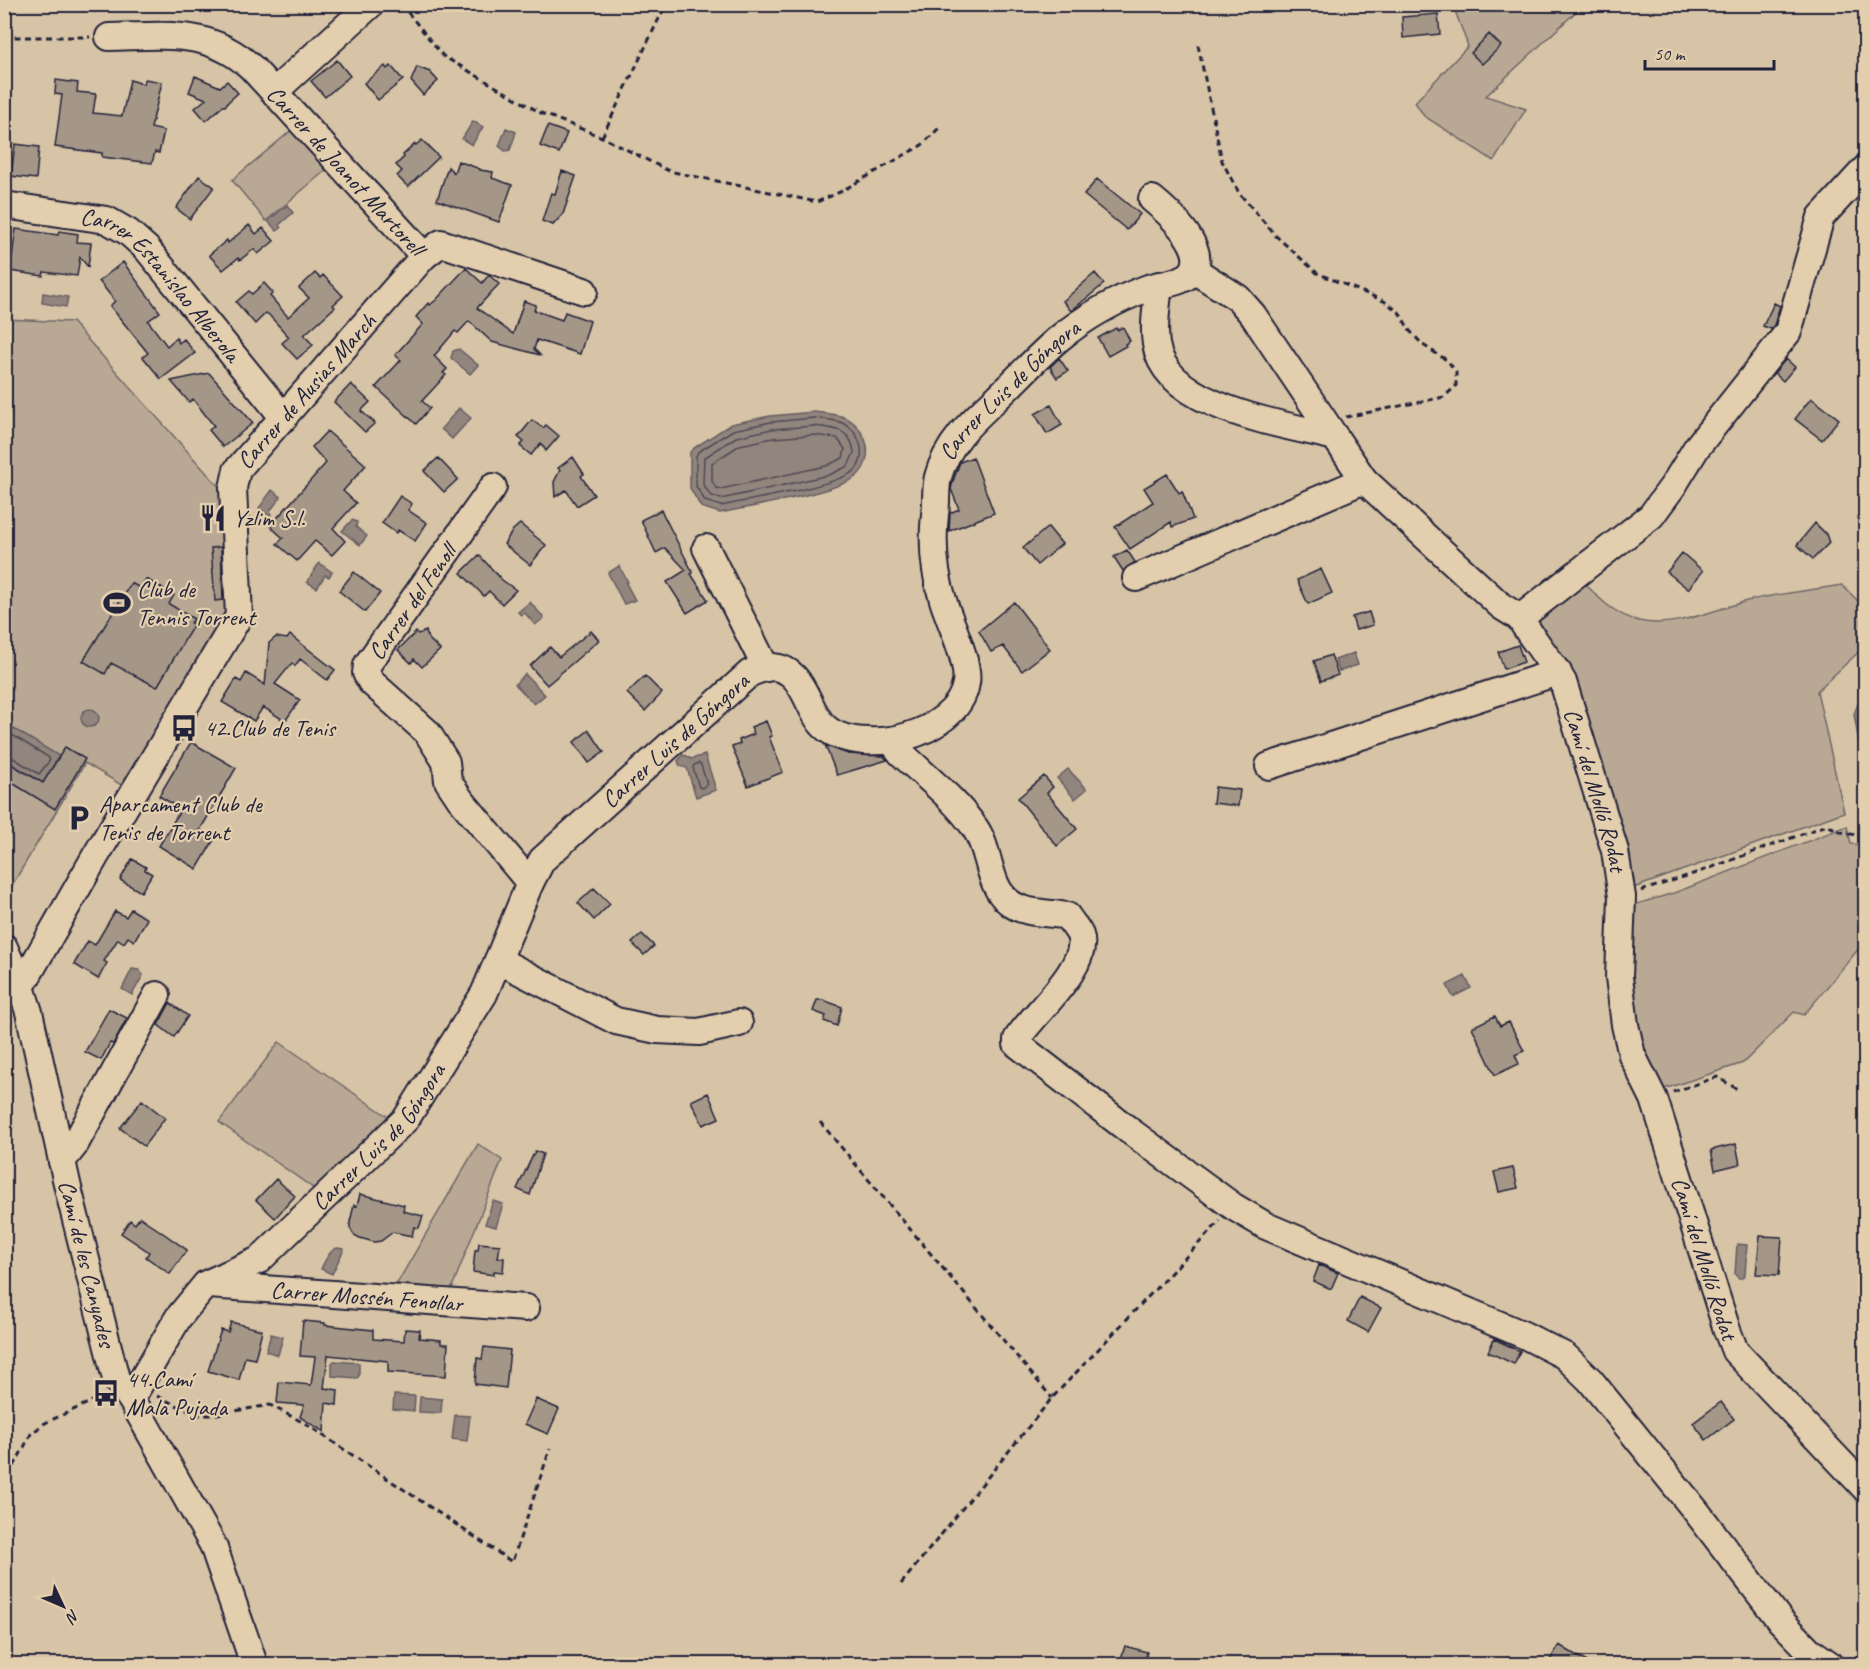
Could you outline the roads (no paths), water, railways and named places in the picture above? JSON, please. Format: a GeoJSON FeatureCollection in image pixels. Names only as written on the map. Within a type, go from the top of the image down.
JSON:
{"type":"FeatureCollection","features":[{"type":"Feature","properties":{"kind":"street"},"geometry":{"type":"LineString","coordinates":[[274,92],[371,4]]}},
{"type":"Feature","properties":{"kind":"street","name":"Carrer de Joanot Martorell"},"geometry":{"type":"LineString","coordinates":[[109,37],[183,35],[211,43],[238,55],[424,256],[441,243],[584,291]]}},
{"type":"Feature","properties":{"kind":"street"},"geometry":{"type":"LineString","coordinates":[[1520,618],[1651,516],[1697,447],[1788,332],[1821,217],[1866,168]]}},
{"type":"Feature","properties":{"kind":"street"},"geometry":{"type":"LineString","coordinates":[[1152,199],[1167,211],[1186,234],[1196,260],[1194,270]]}},
{"type":"Feature","properties":{"kind":"street","name":"Carrer Estanislao Alberola"},"geometry":{"type":"LineString","coordinates":[[4,205],[107,219],[128,232],[147,249],[284,418]]}},
{"type":"Feature","properties":{"kind":"street","name":"Carrer de Ausias March"},"geometry":{"type":"LineString","coordinates":[[21,987],[95,857],[239,616],[233,488],[237,470],[424,256]]}},
{"type":"Feature","properties":{"kind":"street","name":"Camí del Molló Rodat"},"geometry":{"type":"LineString","coordinates":[[1194,270],[1238,298],[1253,315],[1365,480],[1501,606],[1520,618],[1558,672],[1615,851],[1622,897],[1619,976],[1625,1025],[1632,1055],[1654,1099],[1735,1351],[1866,1489]]}},
{"type":"Feature","properties":{"kind":"street","name":"Carrer Luis de Góngora"},"geometry":{"type":"LineString","coordinates":[[130,1391],[178,1318],[206,1284],[259,1260],[406,1119],[484,994],[530,883],[542,860],[750,673],[766,668],[780,669],[790,674],[799,682],[822,724],[833,733],[846,738],[891,740],[918,733],[944,718],[954,709],[966,684],[965,668],[942,599],[933,530],[939,475],[952,448],[966,427],[1040,354],[1063,335],[1092,314],[1123,297],[1180,279],[1190,275],[1194,270]]}},
{"type":"Feature","properties":{"kind":"street"},"geometry":{"type":"LineString","coordinates":[[1159,285],[1155,319],[1156,346],[1163,366],[1174,378],[1191,392],[1219,405],[1262,418],[1330,429]]}},
{"type":"Feature","properties":{"kind":"street"},"geometry":{"type":"LineString","coordinates":[[1136,578],[1365,480]]}},
{"type":"Feature","properties":{"kind":"street","name":"Carrer del Fenoll"},"geometry":{"type":"LineString","coordinates":[[493,487],[367,665],[366,673],[371,682],[427,732],[446,762],[448,781],[460,800],[530,883]]}},
{"type":"Feature","properties":{"kind":"street"},"geometry":{"type":"LineString","coordinates":[[706,548],[766,668]]}},
{"type":"Feature","properties":{"kind":"street"},"geometry":{"type":"LineString","coordinates":[[1269,766],[1558,672]]}},
{"type":"Feature","properties":{"kind":"street"},"geometry":{"type":"LineString","coordinates":[[891,740],[976,829],[986,849],[999,892],[1010,903],[1026,911],[1066,916],[1080,935],[1081,955],[1073,970],[1026,1026],[1017,1039],[1017,1044],[1130,1131],[1234,1207],[1266,1226],[1524,1335],[1564,1356],[1579,1368],[1603,1395],[1779,1619],[1809,1650],[1829,1665]]}},
{"type":"Feature","properties":{"kind":"street","name":"Camí de les Canyades"},"geometry":{"type":"LineString","coordinates":[[4,947],[21,987],[116,1379],[130,1391],[213,1545],[254,1665]]}},
{"type":"Feature","properties":{"kind":"street"},"geometry":{"type":"LineString","coordinates":[[498,960],[615,1021],[657,1030],[699,1032],[739,1023]]}},
{"type":"Feature","properties":{"kind":"street"},"geometry":{"type":"LineString","coordinates":[[62,1161],[74,1146],[157,995]]}},
{"type":"Feature","properties":{"kind":"street","name":"Carrer Mossén Fenollar"},"geometry":{"type":"LineString","coordinates":[[206,1284],[526,1308]]}},
{"type":"Feature","properties":{"kind":"water"},"geometry":{"type":"Polygon","coordinates":[[[473,121],[483,127],[472,145],[462,139],[473,121]]]}},
{"type":"Feature","properties":{"kind":"water"},"geometry":{"type":"Polygon","coordinates":[[[506,128],[516,132],[510,150],[505,151],[499,146],[506,128]]]}},
{"type":"Feature","properties":{"kind":"water"},"geometry":{"type":"Polygon","coordinates":[[[287,205],[293,213],[279,225],[281,228],[277,231],[268,221],[287,205]]]}},
{"type":"Feature","properties":{"kind":"water"},"geometry":{"type":"Polygon","coordinates":[[[43,293],[68,297],[66,307],[42,303],[43,293]]]}},
{"type":"Feature","properties":{"kind":"water"},"geometry":{"type":"Polygon","coordinates":[[[459,349],[478,365],[470,374],[451,358],[453,351],[459,349]]]}},
{"type":"Feature","properties":{"kind":"water"},"geometry":{"type":"Polygon","coordinates":[[[459,408],[471,418],[452,439],[441,429],[459,408]]]}},
{"type":"Feature","properties":{"kind":"water"},"geometry":{"type":"Polygon","coordinates":[[[814,412],[849,419],[859,429],[866,442],[867,452],[866,462],[858,475],[833,487],[771,503],[720,513],[701,507],[690,488],[690,452],[694,448],[731,424],[770,416],[814,412]]]}},
{"type":"Feature","properties":{"kind":"water"},"geometry":{"type":"Polygon","coordinates":[[[272,490],[281,497],[270,511],[271,515],[268,515],[259,508],[272,490]]]}},
{"type":"Feature","properties":{"kind":"water"},"geometry":{"type":"Polygon","coordinates":[[[352,520],[357,522],[356,527],[367,536],[360,545],[342,531],[352,520]]]}},
{"type":"Feature","properties":{"kind":"water"},"geometry":{"type":"Polygon","coordinates":[[[319,563],[332,572],[329,577],[325,575],[317,588],[307,582],[319,563]]]}},
{"type":"Feature","properties":{"kind":"water"},"geometry":{"type":"Polygon","coordinates":[[[619,566],[635,600],[624,604],[608,573],[619,566]]]}},
{"type":"Feature","properties":{"kind":"water"},"geometry":{"type":"Polygon","coordinates":[[[530,602],[544,618],[535,625],[525,613],[521,615],[518,612],[530,602]]]}},
{"type":"Feature","properties":{"kind":"water"},"geometry":{"type":"Polygon","coordinates":[[[1354,653],[1358,665],[1339,671],[1335,660],[1354,653]]]}},
{"type":"Feature","properties":{"kind":"water"},"geometry":{"type":"Polygon","coordinates":[[[525,674],[545,695],[534,704],[515,684],[525,674]]]}},
{"type":"Feature","properties":{"kind":"water"},"geometry":{"type":"Polygon","coordinates":[[[1865,686],[1865,779],[1854,714],[1865,686]]]}},
{"type":"Feature","properties":{"kind":"water"},"geometry":{"type":"Polygon","coordinates":[[[90,709],[96,712],[99,718],[96,724],[90,727],[84,724],[81,718],[84,712],[90,709]]]}},
{"type":"Feature","properties":{"kind":"water"},"geometry":{"type":"Polygon","coordinates":[[[4,723],[59,756],[43,783],[5,760],[4,723]]]}},
{"type":"Feature","properties":{"kind":"water"},"geometry":{"type":"Polygon","coordinates":[[[683,755],[691,759],[705,755],[716,790],[696,797],[687,768],[680,766],[678,761],[683,755]]]}},
{"type":"Feature","properties":{"kind":"water"},"geometry":{"type":"Polygon","coordinates":[[[1068,769],[1087,789],[1075,799],[1057,778],[1068,769]]]}},
{"type":"Feature","properties":{"kind":"water"},"geometry":{"type":"Polygon","coordinates":[[[132,969],[139,970],[143,975],[132,995],[122,989],[132,969]]]}},
{"type":"Feature","properties":{"kind":"water"},"geometry":{"type":"Polygon","coordinates":[[[1465,976],[1471,988],[1453,997],[1447,985],[1465,976]]]}},
{"type":"Feature","properties":{"kind":"water"},"geometry":{"type":"Polygon","coordinates":[[[493,1201],[503,1204],[496,1227],[485,1224],[493,1201]]]}},
{"type":"Feature","properties":{"kind":"water"},"geometry":{"type":"Polygon","coordinates":[[[1737,1244],[1747,1245],[1745,1275],[1742,1278],[1738,1278],[1735,1274],[1737,1244]]]}},
{"type":"Feature","properties":{"kind":"water"},"geometry":{"type":"Polygon","coordinates":[[[337,1248],[344,1249],[332,1274],[321,1269],[329,1254],[337,1248]]]}},
{"type":"Feature","properties":{"kind":"water"},"geometry":{"type":"Polygon","coordinates":[[[271,1334],[283,1337],[278,1355],[266,1351],[271,1334]]]}},
{"type":"Feature","properties":{"kind":"water"},"geometry":{"type":"Polygon","coordinates":[[[334,1361],[359,1363],[359,1376],[357,1378],[332,1376],[334,1361]]]}},
{"type":"Feature","properties":{"kind":"water"},"geometry":{"type":"Polygon","coordinates":[[[394,1395],[415,1396],[414,1411],[393,1409],[394,1395]]]}},
{"type":"Feature","properties":{"kind":"water"},"geometry":{"type":"Polygon","coordinates":[[[420,1397],[442,1399],[441,1413],[419,1412],[420,1397]]]}},
{"type":"Feature","properties":{"kind":"water"},"geometry":{"type":"Polygon","coordinates":[[[455,1415],[470,1416],[467,1441],[452,1439],[455,1415]]]}},
{"type":"Feature","properties":{"kind":"place","name":"Yzlim S.l."},"geometry":{"type":"Point","coordinates":[213,518]}},
{"type":"Feature","properties":{"kind":"place","name":"Club de Tennis Torrent"},"geometry":{"type":"Point","coordinates":[117,603]}},
{"type":"Feature","properties":{"kind":"place","name":"42.Club de Tenis"},"geometry":{"type":"Point","coordinates":[184,728]}},
{"type":"Feature","properties":{"kind":"place","name":"Aparcament Club de Tenis de Torrent"},"geometry":{"type":"Point","coordinates":[79,818]}},
{"type":"Feature","properties":{"kind":"place","name":"44.Camí Mala Pujada"},"geometry":{"type":"Point","coordinates":[106,1393]}}]}
